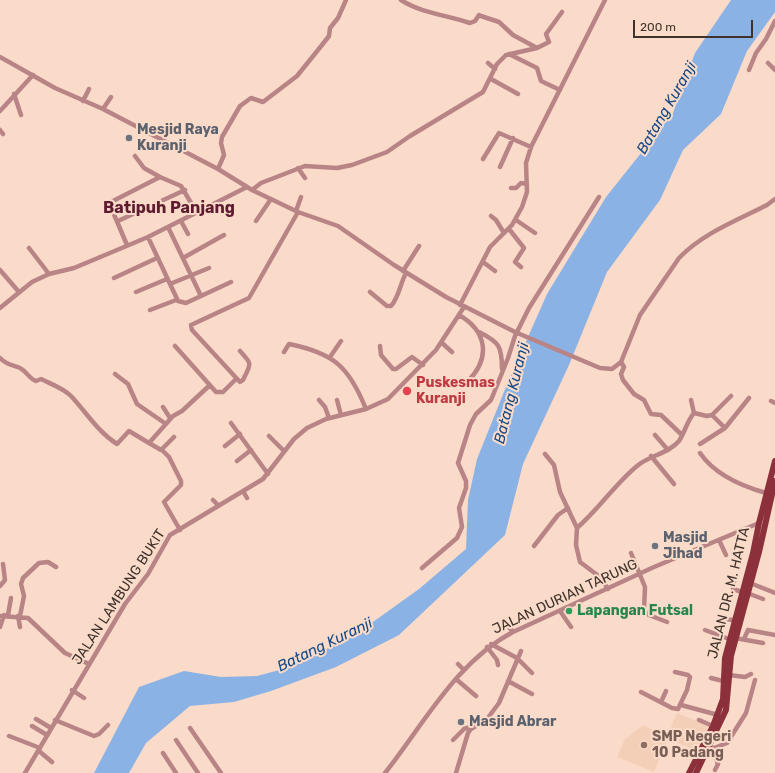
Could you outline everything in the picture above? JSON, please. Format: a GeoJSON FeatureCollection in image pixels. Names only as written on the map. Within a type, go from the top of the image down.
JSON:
{"type":"FeatureCollection","features":[{"type":"Feature","properties":{"kind":"main road","name":"JALAN DR. M. HATTA"},"geometry":{"type":"LineString","coordinates":[[689,773],[713,726],[723,699],[725,658],[732,639],[744,593],[750,583],[759,522],[771,495],[775,461]]}},
{"type":"Feature","properties":{"kind":"main road","name":"JALAN DR. M. HATTA"},"geometry":{"type":"LineString","coordinates":[[696,773],[726,710],[734,620],[751,571],[775,481]]}},
{"type":"Feature","properties":{"kind":"street"},"geometry":{"type":"LineString","coordinates":[[218,169],[224,155],[222,137],[240,106],[251,98],[263,102],[297,76],[327,38],[330,28],[338,18],[346,0]]}},
{"type":"Feature","properties":{"kind":"street"},"geometry":{"type":"LineString","coordinates":[[401,0],[408,5],[426,11],[470,23],[479,15],[499,22],[513,35],[536,48]]}},
{"type":"Feature","properties":{"kind":"street","name":"JALAN LAMBUNG BUKIT"},"geometry":{"type":"LineString","coordinates":[[25,773],[40,750],[72,690],[125,604],[148,574],[170,535],[196,521],[218,505],[244,491],[268,474],[284,450],[299,433],[312,425],[329,418],[366,409],[388,399],[423,365],[442,343],[459,315],[490,247],[509,229],[516,220],[525,199],[527,184],[526,163],[531,147],[605,0]]}},
{"type":"Feature","properties":{"kind":"street"},"geometry":{"type":"LineString","coordinates":[[0,308],[32,282],[49,274],[74,268],[148,237],[261,183],[298,168],[310,165],[337,168],[368,160],[387,152],[410,136],[483,92],[501,59],[508,54],[536,48],[549,42],[546,34],[562,12]]}},
{"type":"Feature","properties":{"kind":"street"},"geometry":{"type":"LineString","coordinates":[[749,70],[756,53],[766,39],[775,21]]}},
{"type":"Feature","properties":{"kind":"street"},"geometry":{"type":"LineString","coordinates":[[508,54],[537,68],[543,82],[560,90]]}},
{"type":"Feature","properties":{"kind":"street"},"geometry":{"type":"LineString","coordinates":[[0,56],[83,101],[102,109],[218,169],[250,189],[297,211],[338,226],[404,272],[462,306],[515,332],[600,368],[612,369],[621,362],[640,315],[679,258],[687,250],[705,237],[767,205],[775,199]]}},
{"type":"Feature","properties":{"kind":"street"},"geometry":{"type":"LineString","coordinates":[[488,63],[495,69]]}},
{"type":"Feature","properties":{"kind":"street"},"geometry":{"type":"LineString","coordinates":[[768,63],[775,70]]}},
{"type":"Feature","properties":{"kind":"street"},"geometry":{"type":"LineString","coordinates":[[0,111],[33,75]]}},
{"type":"Feature","properties":{"kind":"street"},"geometry":{"type":"LineString","coordinates":[[490,79],[518,94]]}},
{"type":"Feature","properties":{"kind":"street"},"geometry":{"type":"LineString","coordinates":[[83,101],[89,89]]}},
{"type":"Feature","properties":{"kind":"street"},"geometry":{"type":"LineString","coordinates":[[14,94],[21,115]]}},
{"type":"Feature","properties":{"kind":"street"},"geometry":{"type":"LineString","coordinates":[[102,109],[111,97]]}},
{"type":"Feature","properties":{"kind":"street"},"geometry":{"type":"LineString","coordinates":[[483,159],[498,133],[514,138],[531,147]]}},
{"type":"Feature","properties":{"kind":"street"},"geometry":{"type":"LineString","coordinates":[[500,167],[514,138]]}},
{"type":"Feature","properties":{"kind":"street"},"geometry":{"type":"LineString","coordinates":[[135,156],[144,168],[181,186],[185,190],[197,213]]}},
{"type":"Feature","properties":{"kind":"street"},"geometry":{"type":"LineString","coordinates":[[298,168],[305,178]]}},
{"type":"Feature","properties":{"kind":"street"},"geometry":{"type":"LineString","coordinates":[[127,245],[110,205],[111,202],[160,177]]}},
{"type":"Feature","properties":{"kind":"street"},"geometry":{"type":"LineString","coordinates":[[511,188],[516,188],[521,183],[527,184]]}},
{"type":"Feature","properties":{"kind":"street"},"geometry":{"type":"LineString","coordinates":[[118,221],[185,190]]}},
{"type":"Feature","properties":{"kind":"street"},"geometry":{"type":"LineString","coordinates":[[240,351],[250,362],[251,366],[243,380],[240,382],[192,330],[191,325],[249,298],[297,211],[301,197]]}},
{"type":"Feature","properties":{"kind":"street"},"geometry":{"type":"LineString","coordinates":[[422,568],[457,538],[462,527],[460,508],[466,488],[466,481],[458,463],[470,425],[476,414],[491,400],[515,336],[529,308],[599,197]]}},
{"type":"Feature","properties":{"kind":"street"},"geometry":{"type":"LineString","coordinates":[[256,221],[272,199]]}},
{"type":"Feature","properties":{"kind":"street"},"geometry":{"type":"LineString","coordinates":[[491,216],[496,220],[504,233]]}},
{"type":"Feature","properties":{"kind":"street"},"geometry":{"type":"LineString","coordinates":[[516,220],[536,233]]}},
{"type":"Feature","properties":{"kind":"street"},"geometry":{"type":"LineString","coordinates":[[181,221],[188,234]]}},
{"type":"Feature","properties":{"kind":"street"},"geometry":{"type":"LineString","coordinates":[[168,227],[201,296]]}},
{"type":"Feature","properties":{"kind":"street"},"geometry":{"type":"LineString","coordinates":[[509,229],[524,248],[515,262],[521,267]]}},
{"type":"Feature","properties":{"kind":"street"},"geometry":{"type":"LineString","coordinates":[[183,258],[224,235]]}},
{"type":"Feature","properties":{"kind":"street"},"geometry":{"type":"LineString","coordinates":[[148,237],[176,300]]}},
{"type":"Feature","properties":{"kind":"street"},"geometry":{"type":"LineString","coordinates":[[370,292],[387,306],[391,306],[396,300],[404,272],[418,246]]}},
{"type":"Feature","properties":{"kind":"street"},"geometry":{"type":"LineString","coordinates":[[29,248],[49,274]]}},
{"type":"Feature","properties":{"kind":"street"},"geometry":{"type":"LineString","coordinates":[[114,278],[157,258]]}},
{"type":"Feature","properties":{"kind":"street"},"geometry":{"type":"LineString","coordinates":[[483,262],[495,271]]}},
{"type":"Feature","properties":{"kind":"street"},"geometry":{"type":"LineString","coordinates":[[170,284],[209,268]]}},
{"type":"Feature","properties":{"kind":"street"},"geometry":{"type":"LineString","coordinates":[[0,270],[19,292]]}},
{"type":"Feature","properties":{"kind":"street"},"geometry":{"type":"LineString","coordinates":[[136,292],[167,279]]}},
{"type":"Feature","properties":{"kind":"street"},"geometry":{"type":"LineString","coordinates":[[150,310],[176,300],[183,303],[232,282]]}},
{"type":"Feature","properties":{"kind":"street"},"geometry":{"type":"LineString","coordinates":[[459,315],[471,323],[479,332],[483,341],[481,360],[477,372],[468,381]]}},
{"type":"Feature","properties":{"kind":"street"},"geometry":{"type":"LineString","coordinates":[[479,332],[494,340],[499,345],[502,356],[502,371]]}},
{"type":"Feature","properties":{"kind":"street"},"geometry":{"type":"LineString","coordinates":[[330,357],[341,341]]}},
{"type":"Feature","properties":{"kind":"street"},"geometry":{"type":"LineString","coordinates":[[442,343],[452,352]]}},
{"type":"Feature","properties":{"kind":"street"},"geometry":{"type":"LineString","coordinates":[[284,352],[289,344],[311,348],[330,357],[344,369],[357,388],[366,409]]}},
{"type":"Feature","properties":{"kind":"street"},"geometry":{"type":"LineString","coordinates":[[175,346],[216,392],[221,393],[236,379]]}},
{"type":"Feature","properties":{"kind":"street"},"geometry":{"type":"LineString","coordinates":[[380,346],[381,355],[393,369],[396,369],[412,357],[423,365]]}},
{"type":"Feature","properties":{"kind":"street"},"geometry":{"type":"LineString","coordinates":[[0,358],[8,365],[22,369],[32,380],[35,381],[41,379],[66,393],[88,414],[96,426],[116,444],[129,431],[162,450],[169,457],[181,481],[181,485],[164,502],[180,530]]}},
{"type":"Feature","properties":{"kind":"street"},"geometry":{"type":"LineString","coordinates":[[621,362],[624,367],[621,374],[623,380],[634,394],[644,400],[651,414],[662,415],[682,435]]}},
{"type":"Feature","properties":{"kind":"street"},"geometry":{"type":"LineString","coordinates":[[115,374],[128,384],[138,404],[166,424]]}},
{"type":"Feature","properties":{"kind":"street"},"geometry":{"type":"LineString","coordinates":[[149,443],[170,418],[182,411],[210,385]]}},
{"type":"Feature","properties":{"kind":"street"},"geometry":{"type":"LineString","coordinates":[[694,414],[707,416],[712,415],[731,396]]}},
{"type":"Feature","properties":{"kind":"street"},"geometry":{"type":"LineString","coordinates":[[700,444],[725,428],[749,398]]}},
{"type":"Feature","properties":{"kind":"street"},"geometry":{"type":"LineString","coordinates":[[319,400],[325,407],[329,418]]}},
{"type":"Feature","properties":{"kind":"street"},"geometry":{"type":"LineString","coordinates":[[337,400],[341,415]]}},
{"type":"Feature","properties":{"kind":"street"},"geometry":{"type":"LineString","coordinates":[[577,528],[633,470],[651,456],[668,450],[682,435],[694,414],[691,400]]}},
{"type":"Feature","properties":{"kind":"street"},"geometry":{"type":"LineString","coordinates":[[163,407],[170,418]]}},
{"type":"Feature","properties":{"kind":"street"},"geometry":{"type":"LineString","coordinates":[[712,415],[725,428]]}},
{"type":"Feature","properties":{"kind":"street"},"geometry":{"type":"LineString","coordinates":[[230,423],[240,434],[268,474]]}},
{"type":"Feature","properties":{"kind":"street"},"geometry":{"type":"LineString","coordinates":[[225,446],[240,434]]}},
{"type":"Feature","properties":{"kind":"street"},"geometry":{"type":"LineString","coordinates":[[655,435],[668,450]]}},
{"type":"Feature","properties":{"kind":"street"},"geometry":{"type":"LineString","coordinates":[[269,436],[284,450]]}},
{"type":"Feature","properties":{"kind":"street"},"geometry":{"type":"LineString","coordinates":[[162,450],[174,437]]}},
{"type":"Feature","properties":{"kind":"street"},"geometry":{"type":"LineString","coordinates":[[237,461],[251,450]]}},
{"type":"Feature","properties":{"kind":"street"},"geometry":{"type":"LineString","coordinates":[[700,453],[717,471],[727,477],[771,495]]}},
{"type":"Feature","properties":{"kind":"street"},"geometry":{"type":"LineString","coordinates":[[545,454],[554,465],[560,492],[577,528],[576,545],[580,562],[600,577],[608,589]]}},
{"type":"Feature","properties":{"kind":"street"},"geometry":{"type":"LineString","coordinates":[[651,456],[674,484]]}},
{"type":"Feature","properties":{"kind":"street"},"geometry":{"type":"LineString","coordinates":[[244,491],[247,498]]}},
{"type":"Feature","properties":{"kind":"street"},"geometry":{"type":"LineString","coordinates":[[213,500],[218,505]]}},
{"type":"Feature","properties":{"kind":"street"},"geometry":{"type":"LineString","coordinates":[[534,546],[558,515],[568,508]]}},
{"type":"Feature","properties":{"kind":"street","name":"JALAN DURIAN TARUNG"},"geometry":{"type":"LineString","coordinates":[[386,773],[456,678],[489,646],[513,632],[560,612],[654,567],[759,522]]}},
{"type":"Feature","properties":{"kind":"street"},"geometry":{"type":"LineString","coordinates":[[718,540],[726,555]]}},
{"type":"Feature","properties":{"kind":"street"},"geometry":{"type":"LineString","coordinates":[[631,553],[645,587],[644,611],[649,615],[667,622]]}},
{"type":"Feature","properties":{"kind":"street"},"geometry":{"type":"LineString","coordinates":[[20,627],[19,616],[24,596],[21,584],[23,578],[39,563],[48,562],[56,567]]}},
{"type":"Feature","properties":{"kind":"street"},"geometry":{"type":"LineString","coordinates":[[652,562],[654,567]]}},
{"type":"Feature","properties":{"kind":"street"},"geometry":{"type":"LineString","coordinates":[[0,586],[5,580],[3,564]]}},
{"type":"Feature","properties":{"kind":"street"},"geometry":{"type":"LineString","coordinates":[[734,581],[733,589],[763,599]]}},
{"type":"Feature","properties":{"kind":"street"},"geometry":{"type":"LineString","coordinates":[[750,583],[775,593]]}},
{"type":"Feature","properties":{"kind":"street"},"geometry":{"type":"LineString","coordinates":[[0,627],[11,598]]}},
{"type":"Feature","properties":{"kind":"street"},"geometry":{"type":"LineString","coordinates":[[560,612],[571,627]]}},
{"type":"Feature","properties":{"kind":"street"},"geometry":{"type":"LineString","coordinates":[[4,615],[28,618],[34,622],[65,653],[89,664]]}},
{"type":"Feature","properties":{"kind":"street"},"geometry":{"type":"LineString","coordinates":[[723,619],[734,620]]}},
{"type":"Feature","properties":{"kind":"street"},"geometry":{"type":"LineString","coordinates":[[505,622],[513,632]]}},
{"type":"Feature","properties":{"kind":"street"},"geometry":{"type":"LineString","coordinates":[[705,630],[732,639],[744,639],[763,643]]}},
{"type":"Feature","properties":{"kind":"street"},"geometry":{"type":"LineString","coordinates":[[744,639],[748,630],[775,635]]}},
{"type":"Feature","properties":{"kind":"street"},"geometry":{"type":"LineString","coordinates":[[489,646],[517,658],[532,673]]}},
{"type":"Feature","properties":{"kind":"street"},"geometry":{"type":"LineString","coordinates":[[489,646],[497,660],[498,665]]}},
{"type":"Feature","properties":{"kind":"street"},"geometry":{"type":"LineString","coordinates":[[456,773],[468,733],[471,729],[487,719],[499,703],[521,651]]}},
{"type":"Feature","properties":{"kind":"street"},"geometry":{"type":"LineString","coordinates":[[458,664],[464,670]]}},
{"type":"Feature","properties":{"kind":"street"},"geometry":{"type":"LineString","coordinates":[[641,692],[675,709],[678,709],[687,690],[690,677],[688,674],[675,672]]}},
{"type":"Feature","properties":{"kind":"street"},"geometry":{"type":"LineString","coordinates":[[729,675],[745,677],[752,674]]}},
{"type":"Feature","properties":{"kind":"street"},"geometry":{"type":"LineString","coordinates":[[456,678],[476,696]]}},
{"type":"Feature","properties":{"kind":"street"},"geometry":{"type":"LineString","coordinates":[[711,678],[723,681]]}},
{"type":"Feature","properties":{"kind":"street"},"geometry":{"type":"LineString","coordinates":[[508,680],[532,694]]}},
{"type":"Feature","properties":{"kind":"street"},"geometry":{"type":"LineString","coordinates":[[707,750],[727,743],[746,713],[756,680]]}},
{"type":"Feature","properties":{"kind":"street"},"geometry":{"type":"LineString","coordinates":[[72,690],[84,698]]}},
{"type":"Feature","properties":{"kind":"street"},"geometry":{"type":"LineString","coordinates":[[661,702],[666,691]]}},
{"type":"Feature","properties":{"kind":"street"},"geometry":{"type":"LineString","coordinates":[[681,705],[718,715]]}},
{"type":"Feature","properties":{"kind":"street"},"geometry":{"type":"LineString","coordinates":[[36,719],[51,728]]}},
{"type":"Feature","properties":{"kind":"street"},"geometry":{"type":"LineString","coordinates":[[55,720],[94,736],[99,734],[108,725]]}},
{"type":"Feature","properties":{"kind":"street"},"geometry":{"type":"LineString","coordinates":[[699,720],[713,726]]}},
{"type":"Feature","properties":{"kind":"street"},"geometry":{"type":"LineString","coordinates":[[453,740],[464,729],[478,725]]}},
{"type":"Feature","properties":{"kind":"street"},"geometry":{"type":"LineString","coordinates":[[32,726],[47,735]]}},
{"type":"Feature","properties":{"kind":"street"},"geometry":{"type":"LineString","coordinates":[[190,728],[221,773]]}},
{"type":"Feature","properties":{"kind":"street"},"geometry":{"type":"LineString","coordinates":[[9,736],[40,750],[52,762]]}},
{"type":"Feature","properties":{"kind":"street"},"geometry":{"type":"LineString","coordinates":[[176,740],[198,773]]}},
{"type":"Feature","properties":{"kind":"street"},"geometry":{"type":"LineString","coordinates":[[707,750],[716,758],[718,764],[715,770]]}},
{"type":"Feature","properties":{"kind":"street"},"geometry":{"type":"LineString","coordinates":[[162,753],[176,773]]}},
{"type":"Feature","properties":{"kind":"shaded area","name":"SMP Negeri 10 Padang"},"geometry":{"type":"Polygon","coordinates":[[[677,713],[709,726],[698,751],[668,739],[654,772],[617,757],[625,739],[643,725],[667,736],[677,713]]]}},
{"type":"Feature","properties":{"kind":"water","name":"Batang Kuranji"},"geometry":{"type":"Polygon","coordinates":[[[731,0],[775,0],[775,12],[747,51],[721,114],[683,150],[660,200],[607,272],[569,365],[523,464],[505,535],[399,635],[336,667],[271,691],[234,702],[190,706],[146,743],[129,773],[94,773],[139,687],[184,671],[221,677],[257,676],[283,669],[352,637],[419,589],[466,549],[468,500],[477,459],[506,387],[547,294],[606,197],[673,113],[695,53],[731,0]]]}},
{"type":"Feature","properties":{"kind":"place","name":"Mesjid Raya Kuranji"},"geometry":{"type":"Point","coordinates":[129,138]}},
{"type":"Feature","properties":{"kind":"place","name":"Puskesmas Kuranji"},"geometry":{"type":"Point","coordinates":[407,391]}},
{"type":"Feature","properties":{"kind":"place","name":"Masjid Jihad"},"geometry":{"type":"Point","coordinates":[655,546]}},
{"type":"Feature","properties":{"kind":"place","name":"Lapangan Futsal"},"geometry":{"type":"Point","coordinates":[569,611]}},
{"type":"Feature","properties":{"kind":"place","name":"Masjid Abrar"},"geometry":{"type":"Point","coordinates":[461,722]}},
{"type":"Feature","properties":{"kind":"place","name":"SMP Negeri 10 Padang"},"geometry":{"type":"Point","coordinates":[644,745]}},
{"type":"Feature","properties":{"kind":"district","name":"Batipuh Panjang"},"geometry":{"type":"Point","coordinates":[169,208]}}]}
